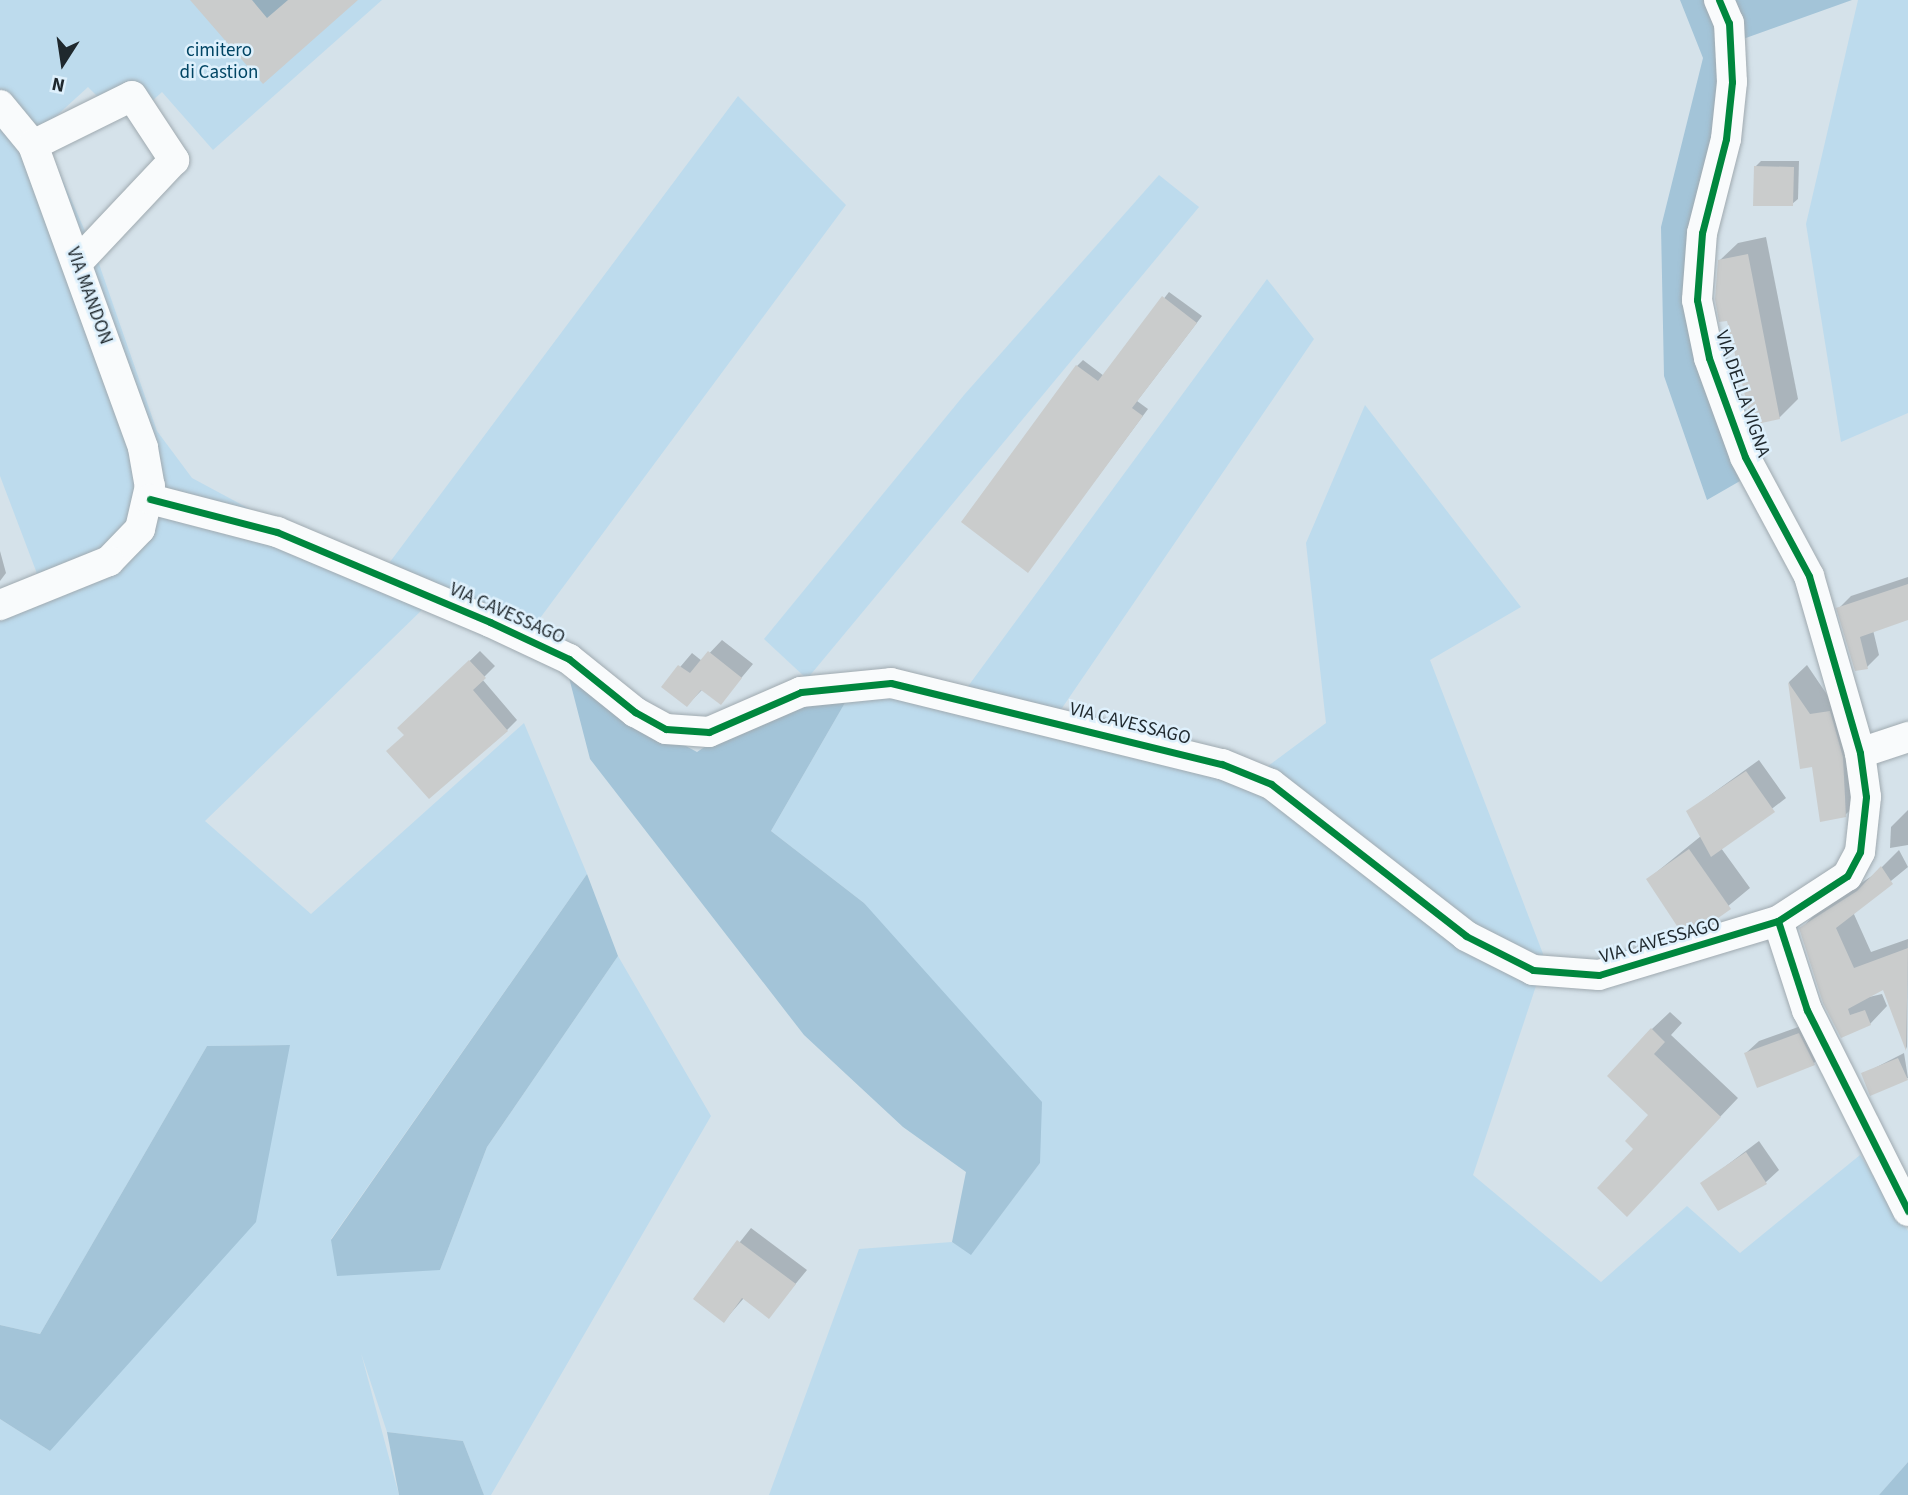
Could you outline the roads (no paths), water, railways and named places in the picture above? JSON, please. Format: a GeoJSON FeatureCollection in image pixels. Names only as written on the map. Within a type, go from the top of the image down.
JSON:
{"type":"FeatureCollection","features":[{"type":"Feature","properties":{"kind":"street","name":"VIA DELLA VIGNA"},"geometry":{"type":"LineString","coordinates":[[1719,0],[1729,23],[1732,82],[1726,139],[1702,233],[1697,300],[1709,358],[1745,457],[1809,576],[1860,753]]}},
{"type":"Feature","properties":{"kind":"street"},"geometry":{"type":"LineString","coordinates":[[33,145],[132,96],[174,160],[78,262]]}},
{"type":"Feature","properties":{"kind":"street","name":"VIA MANDON"},"geometry":{"type":"LineString","coordinates":[[0,106],[33,145],[78,262],[143,448],[150,499]]}},
{"type":"Feature","properties":{"kind":"street"},"geometry":{"type":"LineString","coordinates":[[0,605],[109,561],[140,529],[150,499]]}},
{"type":"Feature","properties":{"kind":"street","name":"VIA CAVESSAGO"},"geometry":{"type":"LineString","coordinates":[[150,499],[277,532],[490,622],[569,659],[651,722],[680,732],[722,729],[801,692],[891,684],[1222,764],[1282,791],[1466,936],[1533,970],[1599,975],[1778,920],[1847,876],[1860,852],[1866,797],[1860,753]]}},
{"type":"Feature","properties":{"kind":"street"},"geometry":{"type":"LineString","coordinates":[[1860,753],[1908,737]]}},
{"type":"Feature","properties":{"kind":"street"},"geometry":{"type":"LineString","coordinates":[[1778,920],[1807,1010],[1908,1211]]}},
{"type":"Feature","properties":{"kind":"park label","name":"cimitero di Castion"},"geometry":{"type":"Point","coordinates":[219,62]}}]}
